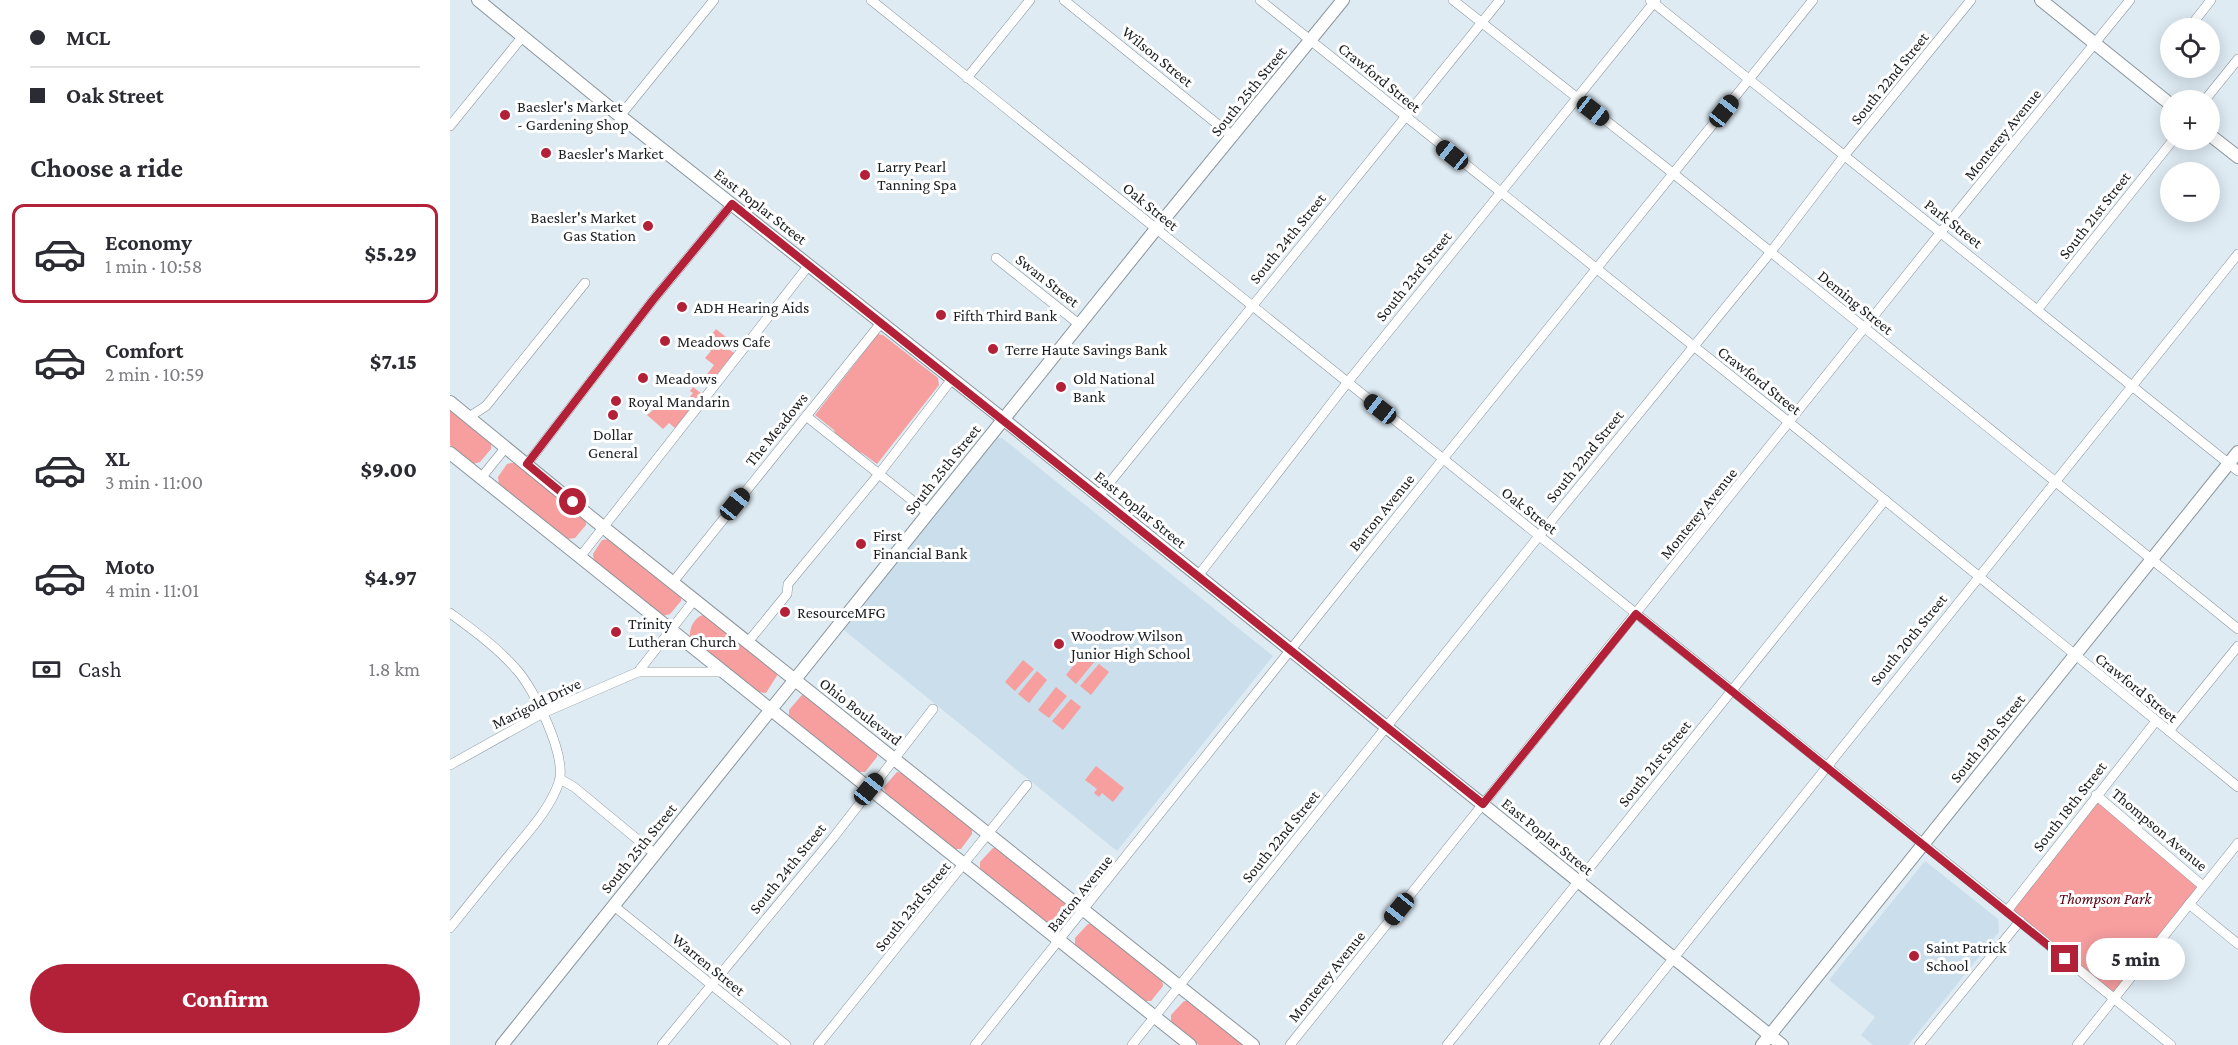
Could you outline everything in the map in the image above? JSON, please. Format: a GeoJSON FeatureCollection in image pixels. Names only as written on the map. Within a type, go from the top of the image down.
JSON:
{"type":"FeatureCollection","features":[{"type":"Feature","properties":{"kind":"main road","name":"East Poplar Street"},"geometry":{"type":"LineString","coordinates":[[478,0],[1674,958],[1766,1040],[1782,1045]]}},
{"type":"Feature","properties":{"kind":"main road","name":"South 25th Street"},"geometry":{"type":"LineString","coordinates":[[502,1045],[1156,228],[1343,0]]}},
{"type":"Feature","properties":{"kind":"main road"},"geometry":{"type":"LineString","coordinates":[[2041,0],[2160,96]]}},
{"type":"Feature","properties":{"kind":"main road"},"geometry":{"type":"LineString","coordinates":[[2220,143],[2238,157]]}},
{"type":"Feature","properties":{"kind":"main road","name":"Ohio Boulevard"},"geometry":{"type":"LineString","coordinates":[[450,402],[794,680],[1253,1045]]}},
{"type":"Feature","properties":{"kind":"main road","name":"South 19th Street"},"geometry":{"type":"LineString","coordinates":[[1766,1040],[2152,559],[2233,467],[2238,452]]}},
{"type":"Feature","properties":{"kind":"main road"},"geometry":{"type":"LineString","coordinates":[[450,453],[1190,1045]]}},
{"type":"Feature","properties":{"kind":"street"},"geometry":{"type":"LineString","coordinates":[[620,116],[714,0]]}},
{"type":"Feature","properties":{"kind":"street","name":"Oak Street"},"geometry":{"type":"LineString","coordinates":[[871,0],[2020,921],[2171,1045]]}},
{"type":"Feature","properties":{"kind":"street"},"geometry":{"type":"LineString","coordinates":[[967,78],[1030,0]]}},
{"type":"Feature","properties":{"kind":"street","name":"Wilson Street"},"geometry":{"type":"LineString","coordinates":[[1064,0],[1233,136]]}},
{"type":"Feature","properties":{"kind":"street","name":"Crawford Street"},"geometry":{"type":"LineString","coordinates":[[1260,0],[1790,423],[2238,787]]}},
{"type":"Feature","properties":{"kind":"street","name":"Deming Street"},"geometry":{"type":"LineString","coordinates":[[1452,0],[1674,174],[2238,630]]}},
{"type":"Feature","properties":{"kind":"street","name":"South 24th Street"},"geometry":{"type":"LineString","coordinates":[[1098,496],[1500,0]]}},
{"type":"Feature","properties":{"kind":"street","name":"Barton Avenue"},"geometry":{"type":"LineString","coordinates":[[975,1045],[1813,0]]}},
{"type":"Feature","properties":{"kind":"street","name":"South 22nd Street"},"geometry":{"type":"LineString","coordinates":[[1132,1045],[1971,0]]}},
{"type":"Feature","properties":{"kind":"street","name":"Monterey Avenue"},"geometry":{"type":"LineString","coordinates":[[1290,1045],[1941,232],[2130,0]]}},
{"type":"Feature","properties":{"kind":"street"},"geometry":{"type":"LineString","coordinates":[[2197,18],[2211,0]]}},
{"type":"Feature","properties":{"kind":"street","name":"Park Street"},"geometry":{"type":"LineString","coordinates":[[1654,1],[2233,467]]}},
{"type":"Feature","properties":{"kind":"street","name":"South 23rd Street"},"geometry":{"type":"LineString","coordinates":[[1198,576],[1347,383],[1654,1]]}},
{"type":"Feature","properties":{"kind":"street"},"geometry":{"type":"LineString","coordinates":[[450,126],[523,36]]}},
{"type":"Feature","properties":{"kind":"street"},"geometry":{"type":"LineString","coordinates":[[2213,90],[2238,59]]}},
{"type":"Feature","properties":{"kind":"street","name":"South 21st Street"},"geometry":{"type":"LineString","coordinates":[[2038,309],[2165,150]]}},
{"type":"Feature","properties":{"kind":"street"},"geometry":{"type":"LineString","coordinates":[[527,464],[653,300],[732,204]]}},
{"type":"Feature","properties":{"kind":"street","name":"South 20th Street"},"geometry":{"type":"LineString","coordinates":[[1604,1045],[2238,254]]}},
{"type":"Feature","properties":{"kind":"street","name":"Swan Street"},"geometry":{"type":"LineString","coordinates":[[996,258],[1080,325]]}},
{"type":"Feature","properties":{"kind":"street"},"geometry":{"type":"LineString","coordinates":[[580,557],[809,265]]}},
{"type":"Feature","properties":{"kind":"street"},"geometry":{"type":"LineString","coordinates":[[469,417],[486,406],[585,283]]}},
{"type":"Feature","properties":{"kind":"street","name":"The Meadows"},"geometry":{"type":"LineString","coordinates":[[673,582],[880,323]]}},
{"type":"Feature","properties":{"kind":"street"},"geometry":{"type":"LineString","coordinates":[[748,642],[787,594],[788,584],[879,474],[952,379]]}},
{"type":"Feature","properties":{"kind":"street"},"geometry":{"type":"LineString","coordinates":[[806,416],[928,513]]}},
{"type":"Feature","properties":{"kind":"street"},"geometry":{"type":"LineString","coordinates":[[481,478],[506,447]]}},
{"type":"Feature","properties":{"kind":"street","name":"South 21st Street"},"geometry":{"type":"LineString","coordinates":[[1447,1045],[1885,500]]}},
{"type":"Feature","properties":{"kind":"street","name":"Marigold Drive"},"geometry":{"type":"LineString","coordinates":[[638,672],[695,599]]}},
{"type":"Feature","properties":{"kind":"street"},"geometry":{"type":"LineString","coordinates":[[450,613],[501,653],[519,671],[554,737],[560,779],[550,803],[536,823],[450,928]]}},
{"type":"Feature","properties":{"kind":"street"},"geometry":{"type":"LineString","coordinates":[[2169,731],[2238,645]]}},
{"type":"Feature","properties":{"kind":"street","name":"Marigold Drive"},"geometry":{"type":"LineString","coordinates":[[450,765],[543,713],[638,672],[722,672]]}},
{"type":"Feature","properties":{"kind":"street","name":"South 24th Street"},"geometry":{"type":"LineString","coordinates":[[663,1045],[832,838],[933,709]]}},
{"type":"Feature","properties":{"kind":"street","name":"South 18th Street"},"geometry":{"type":"LineString","coordinates":[[2007,911],[2156,721]]}},
{"type":"Feature","properties":{"kind":"street"},"geometry":{"type":"LineString","coordinates":[[560,779],[574,787],[655,854]]}},
{"type":"Feature","properties":{"kind":"street","name":"South 23rd Street"},"geometry":{"type":"LineString","coordinates":[[818,1045],[1027,785]]}},
{"type":"Feature","properties":{"kind":"street","name":"Thompson Avenue"},"geometry":{"type":"LineString","coordinates":[[2096,795],[2203,886]]}},
{"type":"Feature","properties":{"kind":"street"},"geometry":{"type":"LineString","coordinates":[[2078,1045],[2238,843]]}},
{"type":"Feature","properties":{"kind":"street"},"geometry":{"type":"LineString","coordinates":[[2189,904],[2238,944]]}},
{"type":"Feature","properties":{"kind":"street","name":"Warren Street"},"geometry":{"type":"LineString","coordinates":[[614,906],[786,1045]]}},
{"type":"Feature","properties":{"kind":"street"},"geometry":{"type":"LineString","coordinates":[[1919,1045],[2020,921]]}},
{"type":"Feature","properties":{"kind":"shaded area","name":"Woodrow Wilson Junior High School"},"geometry":{"type":"Polygon","coordinates":[[[998,438],[1002,438],[1273,656],[1117,851],[845,631],[843,627],[998,438]]]}},
{"type":"Feature","properties":{"kind":"shaded area","name":"Saint Patrick School"},"geometry":{"type":"Polygon","coordinates":[[[1925,861],[1998,919],[1999,932],[1908,1045],[1873,1045],[1861,1035],[1875,1017],[1829,980],[1925,861]]]}},
{"type":"Feature","properties":{"kind":"green space"},"geometry":{"type":"Polygon","coordinates":[[[716,329],[732,342],[727,348],[734,353],[708,386],[698,379],[702,375],[705,377],[714,365],[705,358],[711,351],[708,349],[713,344],[710,342],[716,329]]]}},
{"type":"Feature","properties":{"kind":"green space"},"geometry":{"type":"Polygon","coordinates":[[[878,334],[883,335],[938,378],[939,385],[877,464],[857,452],[815,415],[878,334]]]}},
{"type":"Feature","properties":{"kind":"green space"},"geometry":{"type":"Polygon","coordinates":[[[693,387],[702,394],[675,428],[669,423],[663,429],[647,415],[658,406],[661,409],[666,403],[670,406],[674,401],[682,407],[693,393],[690,391],[693,387]]]}},
{"type":"Feature","properties":{"kind":"green space"},"geometry":{"type":"Polygon","coordinates":[[[450,410],[491,443],[491,449],[480,462],[473,464],[450,445],[450,410]]]}},
{"type":"Feature","properties":{"kind":"green space"},"geometry":{"type":"Polygon","coordinates":[[[517,463],[586,518],[586,525],[575,538],[568,539],[499,485],[498,477],[507,464],[517,463]]]}},
{"type":"Feature","properties":{"kind":"green space"},"geometry":{"type":"Polygon","coordinates":[[[609,539],[681,595],[681,601],[670,614],[663,616],[594,561],[593,554],[602,540],[609,539]]]}},
{"type":"Feature","properties":{"kind":"green space"},"geometry":{"type":"Polygon","coordinates":[[[703,615],[709,615],[778,674],[766,693],[759,692],[690,637],[693,624],[703,615]]]}},
{"type":"Feature","properties":{"kind":"green space"},"geometry":{"type":"Polygon","coordinates":[[[1084,652],[1095,661],[1076,684],[1066,675],[1084,652]]]}},
{"type":"Feature","properties":{"kind":"green space"},"geometry":{"type":"Polygon","coordinates":[[[1023,660],[1034,669],[1015,691],[1005,682],[1023,660]]]}},
{"type":"Feature","properties":{"kind":"green space"},"geometry":{"type":"Polygon","coordinates":[[[1099,664],[1109,672],[1091,695],[1080,686],[1099,664]]]}},
{"type":"Feature","properties":{"kind":"green space"},"geometry":{"type":"Polygon","coordinates":[[[1037,671],[1047,680],[1029,703],[1018,694],[1037,671]]]}},
{"type":"Feature","properties":{"kind":"green space"},"geometry":{"type":"Polygon","coordinates":[[[1056,687],[1067,696],[1049,718],[1038,710],[1056,687]]]}},
{"type":"Feature","properties":{"kind":"green space"},"geometry":{"type":"Polygon","coordinates":[[[802,695],[808,696],[877,751],[877,757],[865,772],[858,772],[789,717],[789,710],[802,695]]]}},
{"type":"Feature","properties":{"kind":"green space"},"geometry":{"type":"Polygon","coordinates":[[[1071,699],[1081,707],[1063,730],[1052,721],[1071,699]]]}},
{"type":"Feature","properties":{"kind":"green space"},"geometry":{"type":"Polygon","coordinates":[[[1096,766],[1124,788],[1113,802],[1102,793],[1099,797],[1094,793],[1097,789],[1085,780],[1096,766]]]}},
{"type":"Feature","properties":{"kind":"green space"},"geometry":{"type":"Polygon","coordinates":[[[897,772],[903,773],[972,828],[972,834],[961,849],[954,849],[885,794],[884,787],[897,772]]]}},
{"type":"Feature","properties":{"kind":"green space","name":"Thompson Park"},"geometry":{"type":"Polygon","coordinates":[[[2096,795],[2203,886],[2115,1000],[2007,911],[2096,795]]]}},
{"type":"Feature","properties":{"kind":"green space"},"geometry":{"type":"Polygon","coordinates":[[[993,848],[1068,903],[1068,909],[1057,925],[1049,925],[980,870],[980,862],[993,848]]]}},
{"type":"Feature","properties":{"kind":"green space"},"geometry":{"type":"Polygon","coordinates":[[[1088,924],[1094,924],[1162,979],[1163,986],[1151,1001],[1144,1001],[1075,946],[1075,938],[1088,924]]]}},
{"type":"Feature","properties":{"kind":"green space"},"geometry":{"type":"Polygon","coordinates":[[[1184,1001],[1190,1001],[1245,1045],[1199,1045],[1171,1023],[1171,1015],[1184,1001]]]}},
{"type":"Feature","properties":{"kind":"place","name":"Baesler's Market - Gardening Shop"},"geometry":{"type":"Point","coordinates":[505,115]}},
{"type":"Feature","properties":{"kind":"place","name":"Baesler's Market"},"geometry":{"type":"Point","coordinates":[546,153]}},
{"type":"Feature","properties":{"kind":"place","name":"Larry Pearl Tanning Spa"},"geometry":{"type":"Point","coordinates":[865,175]}},
{"type":"Feature","properties":{"kind":"place","name":"Baesler's Market Gas Station"},"geometry":{"type":"Point","coordinates":[648,226]}},
{"type":"Feature","properties":{"kind":"place","name":"ADH Hearing Aids"},"geometry":{"type":"Point","coordinates":[682,307]}},
{"type":"Feature","properties":{"kind":"place","name":"Fifth Third Bank"},"geometry":{"type":"Point","coordinates":[941,315]}},
{"type":"Feature","properties":{"kind":"place","name":"Meadows Cafe"},"geometry":{"type":"Point","coordinates":[665,341]}},
{"type":"Feature","properties":{"kind":"place","name":"Terre Haute Savings Bank"},"geometry":{"type":"Point","coordinates":[993,349]}},
{"type":"Feature","properties":{"kind":"place","name":"Meadows"},"geometry":{"type":"Point","coordinates":[643,378]}},
{"type":"Feature","properties":{"kind":"place","name":"Old National Bank"},"geometry":{"type":"Point","coordinates":[1061,387]}},
{"type":"Feature","properties":{"kind":"place","name":"Royal Mandarin"},"geometry":{"type":"Point","coordinates":[616,401]}},
{"type":"Feature","properties":{"kind":"place","name":"Dollar General"},"geometry":{"type":"Point","coordinates":[613,415]}},
{"type":"Feature","properties":{"kind":"place","name":"First Financial Bank"},"geometry":{"type":"Point","coordinates":[861,544]}},
{"type":"Feature","properties":{"kind":"place","name":"ResourceMFG"},"geometry":{"type":"Point","coordinates":[785,612]}},
{"type":"Feature","properties":{"kind":"place","name":"Trinity Lutheran Church"},"geometry":{"type":"Point","coordinates":[616,632]}},
{"type":"Feature","properties":{"kind":"place","name":"Woodrow Wilson Junior High School"},"geometry":{"type":"Point","coordinates":[1059,644]}},
{"type":"Feature","properties":{"kind":"place","name":"Saint Patrick School"},"geometry":{"type":"Point","coordinates":[1914,956]}},
{"type":"Feature","properties":{"kind":"route"},"geometry":{"type":"LineString","coordinates":[[573,502],[527,464],[653,300],[732,204],[1483,804],[1636,614],[2065,959]]}}]}
